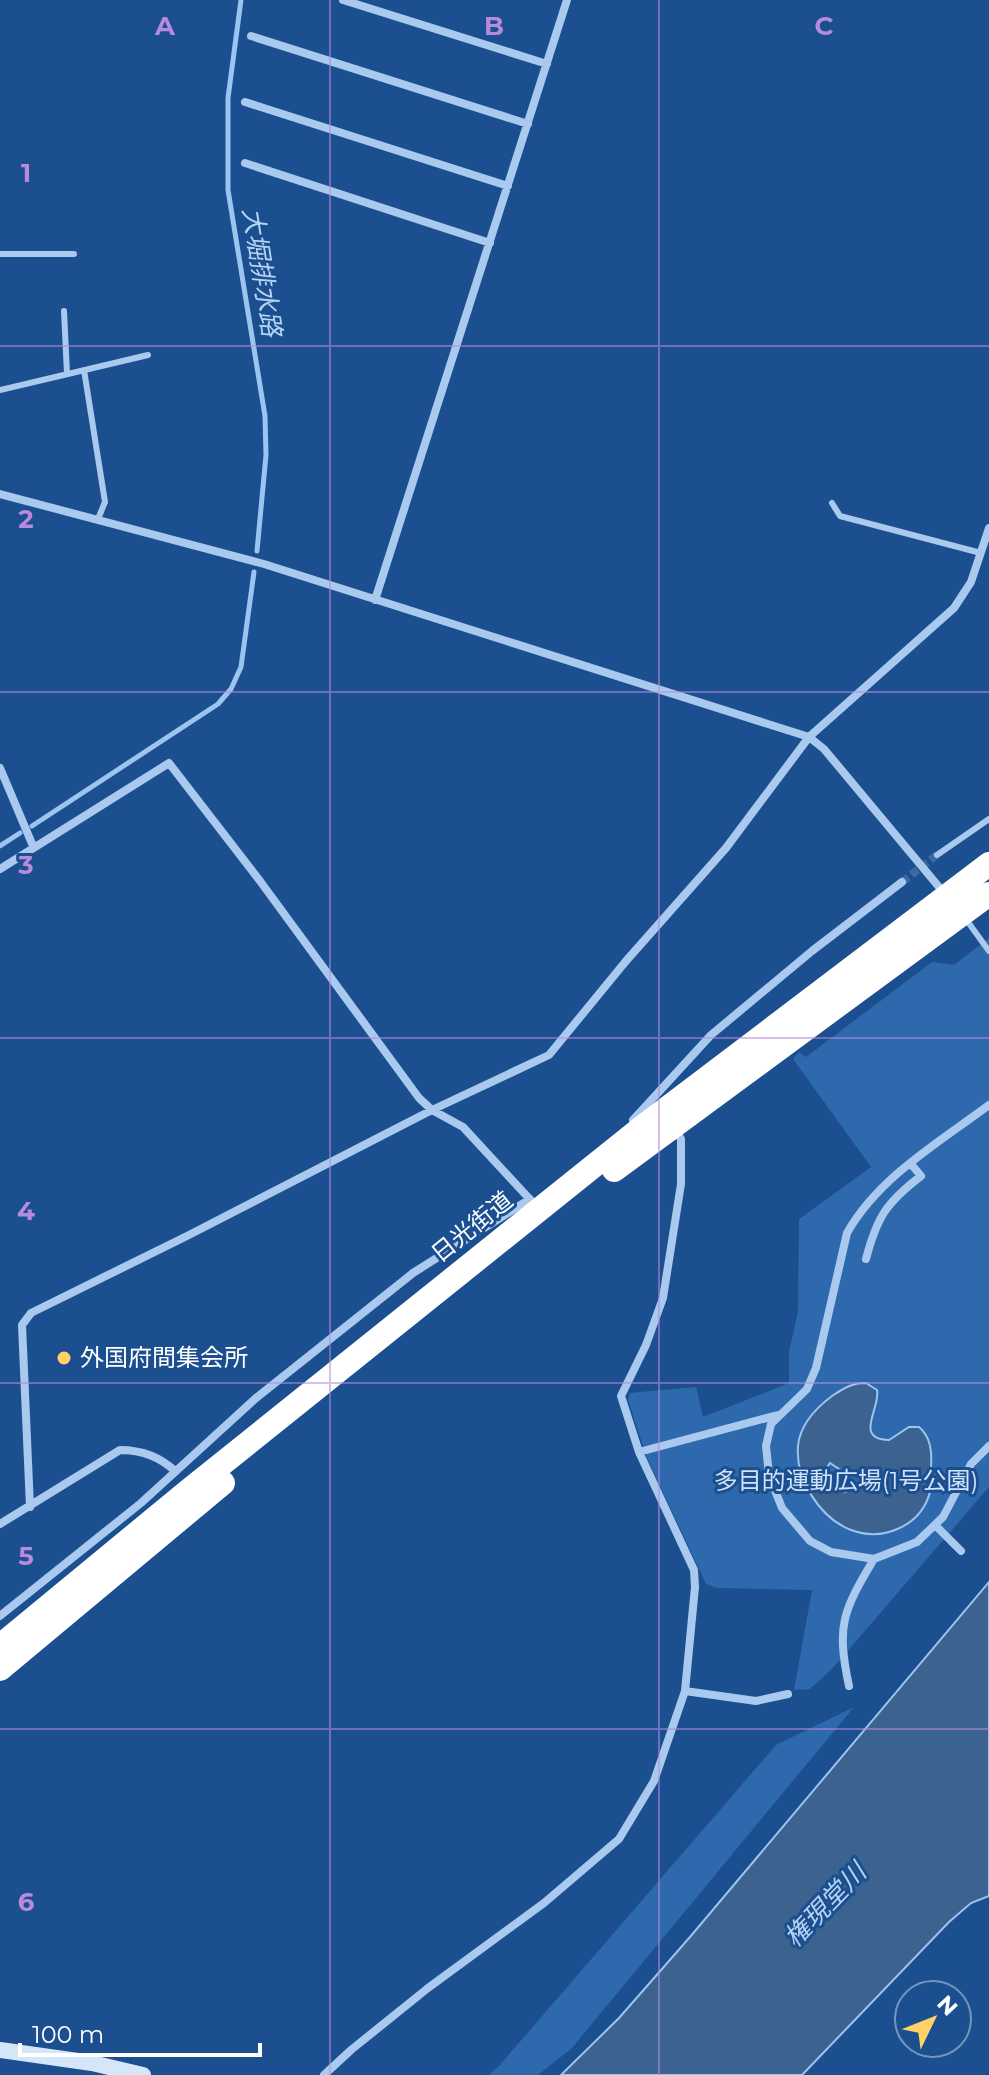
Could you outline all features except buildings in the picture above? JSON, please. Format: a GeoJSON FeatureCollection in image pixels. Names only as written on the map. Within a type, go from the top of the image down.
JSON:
{"type":"FeatureCollection","features":[{"type":"Feature","properties":{"kind":"highway","name":"日光街道"},"geometry":{"type":"LineString","coordinates":[[0,1669],[409,1331],[582,1193],[668,1118],[955,906],[989,864]]}},
{"type":"Feature","properties":{"kind":"highway","name":"日光街道"},"geometry":{"type":"LineString","coordinates":[[955,906],[989,894]]}},
{"type":"Feature","properties":{"kind":"highway","name":"日光街道"},"geometry":{"type":"LineString","coordinates":[[0,1646],[535,1204],[641,1128],[668,1118]]}},
{"type":"Feature","properties":{"kind":"street"},"geometry":{"type":"LineString","coordinates":[[343,0],[547,64]]}},
{"type":"Feature","properties":{"kind":"street"},"geometry":{"type":"LineString","coordinates":[[375,600],[567,0]]}},
{"type":"Feature","properties":{"kind":"street"},"geometry":{"type":"LineString","coordinates":[[251,36],[528,124]]}},
{"type":"Feature","properties":{"kind":"street"},"geometry":{"type":"LineString","coordinates":[[245,102],[508,186]]}},
{"type":"Feature","properties":{"kind":"street"},"geometry":{"type":"LineString","coordinates":[[245,163],[490,243]]}},
{"type":"Feature","properties":{"kind":"street"},"geometry":{"type":"LineString","coordinates":[[0,494],[241,557],[809,737],[824,749],[955,906]]}},
{"type":"Feature","properties":{"kind":"street"},"geometry":{"type":"LineString","coordinates":[[30,1507],[22,1325],[31,1313],[432,1110],[549,1055],[626,961],[726,848],[809,737],[954,608],[971,582],[989,528]]}},
{"type":"Feature","properties":{"kind":"street"},"geometry":{"type":"LineString","coordinates":[[0,869],[169,763],[260,881],[400,1074],[432,1110],[463,1127],[535,1204],[513,1213],[413,1273],[256,1398],[141,1503],[0,1616]]}},
{"type":"Feature","properties":{"kind":"street"},"geometry":{"type":"LineString","coordinates":[[0,768],[33,846]]}},
{"type":"Feature","properties":{"kind":"street"},"geometry":{"type":"LineString","coordinates":[[641,1128],[633,1120],[711,1035],[812,951],[902,882]]}},
{"type":"Feature","properties":{"kind":"street"},"geometry":{"type":"LineString","coordinates":[[989,1105],[869,1198],[847,1233],[816,1368],[807,1389],[771,1424],[766,1446],[769,1475],[782,1508],[810,1541],[831,1552],[874,1559],[917,1542],[935,1525],[943,1517],[971,1464],[989,1446]]}},
{"type":"Feature","properties":{"kind":"street"},"geometry":{"type":"LineString","coordinates":[[324,2075],[428,1988],[544,1903],[619,1839],[654,1781],[685,1691],[694,1570],[639,1452],[621,1396],[646,1345],[663,1298],[681,1184],[681,1139],[668,1118]]}},
{"type":"Feature","properties":{"kind":"street"},"geometry":{"type":"LineString","coordinates":[[866,1259],[875,1227],[894,1197],[921,1176],[911,1164]]}},
{"type":"Feature","properties":{"kind":"street"},"geometry":{"type":"LineString","coordinates":[[639,1452],[780,1414]]}},
{"type":"Feature","properties":{"kind":"street"},"geometry":{"type":"LineString","coordinates":[[0,1524],[120,1450],[156,1457],[175,1471]]}},
{"type":"Feature","properties":{"kind":"street"},"geometry":{"type":"LineString","coordinates":[[935,1525],[961,1551]]}},
{"type":"Feature","properties":{"kind":"street"},"geometry":{"type":"LineString","coordinates":[[849,1686],[842,1654],[847,1605],[874,1559]]}},
{"type":"Feature","properties":{"kind":"street"},"geometry":{"type":"LineString","coordinates":[[685,1691],[756,1701],[788,1694]]}},
{"type":"Feature","properties":{"kind":"street"},"geometry":{"type":"LineString","coordinates":[[0,2050],[92,2063],[143,2075]]}},
{"type":"Feature","properties":{"kind":"lane"},"geometry":{"type":"LineString","coordinates":[[0,254],[74,254]]}},
{"type":"Feature","properties":{"kind":"lane"},"geometry":{"type":"LineString","coordinates":[[64,311],[67,374]]}},
{"type":"Feature","properties":{"kind":"lane"},"geometry":{"type":"LineString","coordinates":[[0,390],[148,355]]}},
{"type":"Feature","properties":{"kind":"lane"},"geometry":{"type":"LineString","coordinates":[[84,370],[105,502],[98,519]]}},
{"type":"Feature","properties":{"kind":"lane"},"geometry":{"type":"LineString","coordinates":[[832,503],[840,516],[984,550]]}},
{"type":"Feature","properties":{"kind":"lane"},"geometry":{"type":"LineString","coordinates":[[937,855],[989,819]]}},
{"type":"Feature","properties":{"kind":"lane"},"geometry":{"type":"LineString","coordinates":[[955,906],[989,951]]}},
{"type":"Feature","properties":{"kind":"green space","name":"多目的運動広場(1号公園)"},"geometry":{"type":"Polygon","coordinates":[[[989,938],[989,1487],[832,1669],[810,1689],[794,1690],[812,1590],[717,1588],[706,1584],[647,1458],[628,1400],[630,1393],[696,1387],[703,1417],[789,1383],[789,1352],[798,1311],[799,1219],[871,1167],[793,1059],[799,1052],[806,1057],[932,962],[954,965],[989,938]]]}},
{"type":"Feature","properties":{"kind":"green space"},"geometry":{"type":"Polygon","coordinates":[[[854,1707],[572,2048],[538,2075],[489,2075],[776,1745],[854,1707]]]}},
{"type":"Feature","properties":{"kind":"water"},"geometry":{"type":"Polygon","coordinates":[[[861,1383],[877,1390],[870,1428],[872,1434],[889,1440],[909,1427],[919,1427],[926,1435],[931,1450],[931,1486],[925,1504],[909,1522],[876,1534],[851,1530],[829,1516],[805,1484],[798,1459],[799,1438],[810,1417],[832,1396],[848,1386],[861,1383]],[[830,1463],[826,1469],[845,1492],[859,1486],[861,1480],[856,1474],[842,1471],[830,1463]]]}},
{"type":"Feature","properties":{"kind":"water","name":"権現堂川"},"geometry":{"type":"Polygon","coordinates":[[[989,1582],[989,1896],[971,1903],[949,1922],[802,2075],[561,2075],[619,2018],[989,1582]]]}},
{"type":"Feature","properties":{"kind":"waterway","name":"大堀排水路"},"geometry":{"type":"LineString","coordinates":[[241,0],[228,98],[228,190],[265,416],[266,455],[257,551]]}},
{"type":"Feature","properties":{"kind":"waterway","name":"大堀排水路"},"geometry":{"type":"LineString","coordinates":[[32,826],[218,704],[231,689],[241,667],[254,572]]}},
{"type":"Feature","properties":{"kind":"waterway","name":"大堀排水路"},"geometry":{"type":"LineString","coordinates":[[0,846],[20,833]]}},
{"type":"Feature","properties":{"kind":"tunnel"},"geometry":{"type":"LineString","coordinates":[[902,882],[937,855]]}},
{"type":"Feature","properties":{"kind":"place","name":"外国府間集会所"},"geometry":{"type":"Point","coordinates":[64,1358]}}]}
